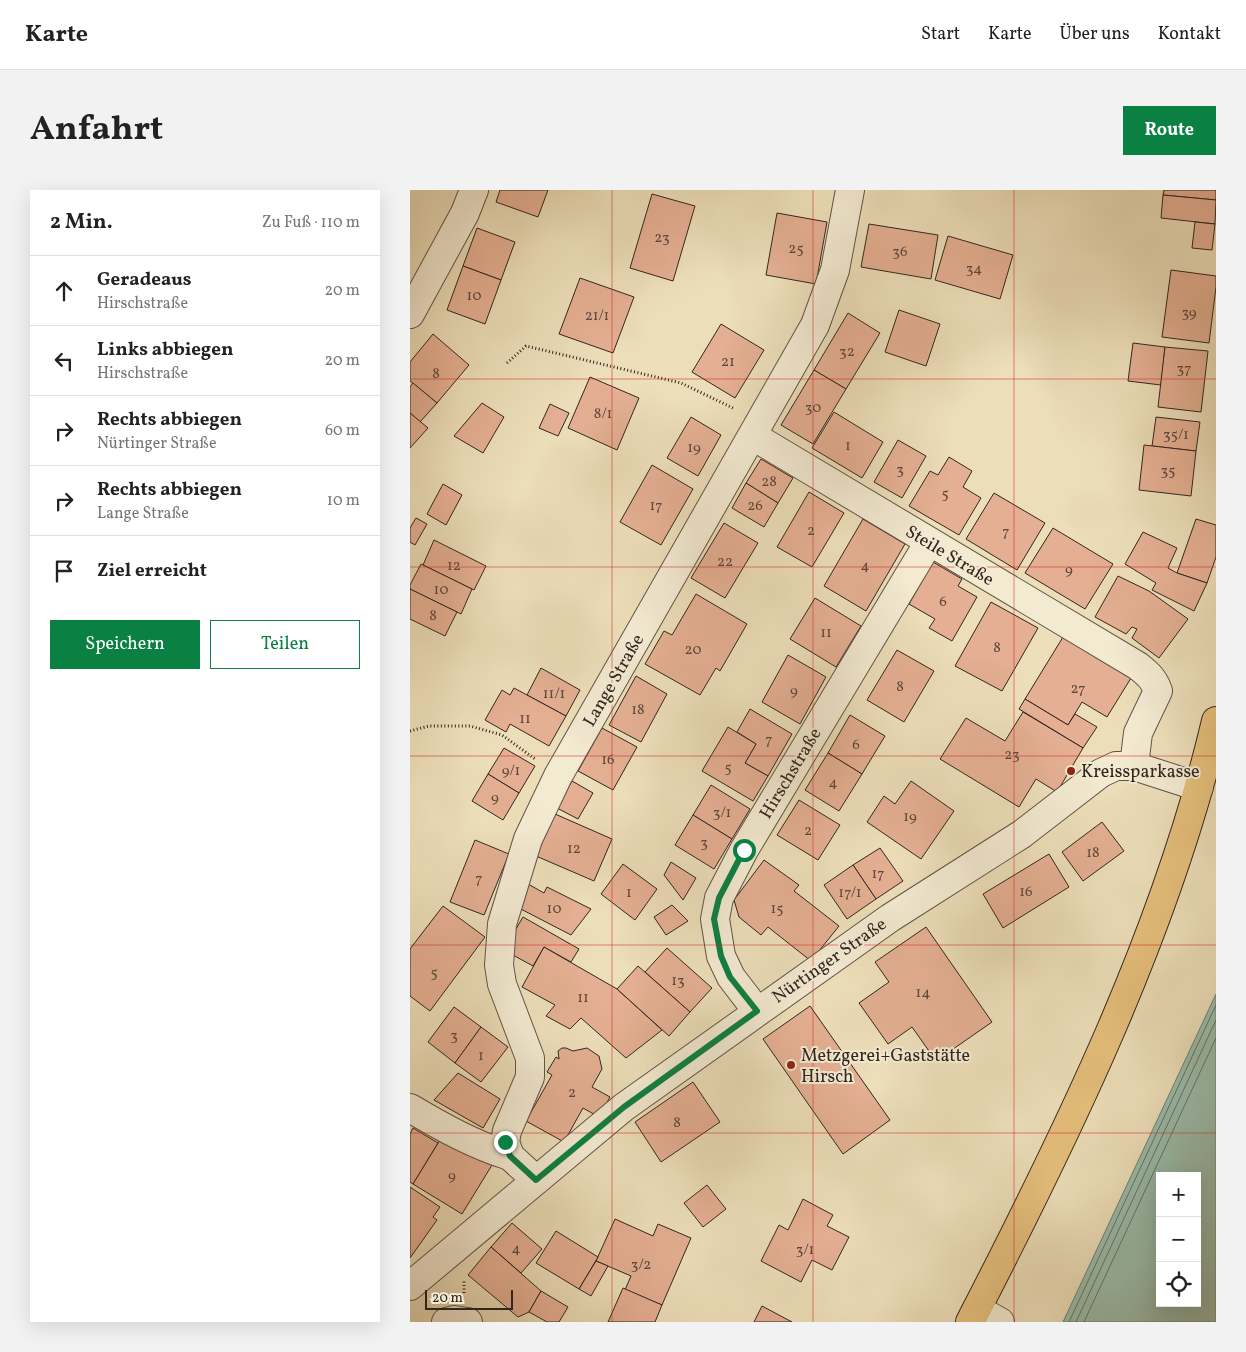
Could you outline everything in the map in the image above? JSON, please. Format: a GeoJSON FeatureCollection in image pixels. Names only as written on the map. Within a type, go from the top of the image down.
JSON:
{"type":"FeatureCollection","features":[{"type":"Feature","properties":{"kind":"main road"},"geometry":{"type":"LineString","coordinates":[[973,1315],[1049,1164],[1114,1024],[1183,840],[1216,721]]}},
{"type":"Feature","properties":{"kind":"street"},"geometry":{"type":"LineString","coordinates":[[410,314],[465,212],[474,190]]}},
{"type":"Feature","properties":{"kind":"street","name":"Lange Straße"},"geometry":{"type":"LineString","coordinates":[[510,1156],[505,1142],[507,1131],[530,1077],[530,1058],[502,984],[499,965],[502,924],[528,839],[558,776],[815,325],[835,270],[850,190]]}},
{"type":"Feature","properties":{"kind":"street","name":"Steile Straße"},"geometry":{"type":"LineString","coordinates":[[753,436],[1138,666],[1148,674],[1155,682],[1158,691],[1138,734],[1134,766]]}},
{"type":"Feature","properties":{"kind":"street","name":"Hirschstraße"},"geometry":{"type":"LineString","coordinates":[[757,1011],[730,977],[721,956],[714,919],[719,898],[744,850],[929,542]]}},
{"type":"Feature","properties":{"kind":"street","name":"Nürtinger Straße"},"geometry":{"type":"LineString","coordinates":[[410,1286],[624,1107],[890,918],[1022,834],[1101,773],[1116,766],[1134,766],[1199,787]]}},
{"type":"Feature","properties":{"kind":"street"},"geometry":{"type":"LineString","coordinates":[[410,1108],[470,1141],[489,1150],[510,1156],[536,1180]]}},
{"type":"Feature","properties":{"kind":"street"},"geometry":{"type":"LineString","coordinates":[[973,1315],[1000,1322]]}},
{"type":"Feature","properties":{"kind":"street"},"geometry":{"type":"LineString","coordinates":[[446,1322],[454,1320],[468,1322]]}},
{"type":"Feature","properties":{"kind":"path"},"geometry":{"type":"LineString","coordinates":[[507,363],[526,346],[681,383],[733,408]]}},
{"type":"Feature","properties":{"kind":"path"},"geometry":{"type":"LineString","coordinates":[[410,731],[429,726],[470,726],[502,735],[558,776]]}},
{"type":"Feature","properties":{"kind":"water"},"geometry":{"type":"Polygon","coordinates":[[[1216,994],[1216,1322],[1063,1322],[1216,994]]]}},
{"type":"Feature","properties":{"kind":"building"},"geometry":{"type":"Polygon","coordinates":[[[500,190],[548,190],[538,217],[496,202],[500,190]]]}},
{"type":"Feature","properties":{"kind":"building"},"geometry":{"type":"Polygon","coordinates":[[[1164,190],[1216,190],[1216,200],[1163,195],[1164,190]]]}},
{"type":"Feature","properties":{"kind":"building"},"geometry":{"type":"Polygon","coordinates":[[[652,194],[695,206],[673,281],[630,268],[652,194]]]}},
{"type":"Feature","properties":{"kind":"building"},"geometry":{"type":"Polygon","coordinates":[[[1163,195],[1216,200],[1215,224],[1161,218],[1163,195]]]}},
{"type":"Feature","properties":{"kind":"building"},"geometry":{"type":"Polygon","coordinates":[[[777,213],[827,222],[816,284],[766,275],[777,213]]]}},
{"type":"Feature","properties":{"kind":"building"},"geometry":{"type":"Polygon","coordinates":[[[1195,222],[1215,224],[1212,250],[1192,248],[1195,222]]]}},
{"type":"Feature","properties":{"kind":"building"},"geometry":{"type":"Polygon","coordinates":[[[869,224],[938,235],[931,279],[861,267],[869,224]]]}},
{"type":"Feature","properties":{"kind":"building"},"geometry":{"type":"Polygon","coordinates":[[[477,228],[515,242],[501,280],[463,266],[477,228]]]}},
{"type":"Feature","properties":{"kind":"building"},"geometry":{"type":"Polygon","coordinates":[[[948,236],[1013,255],[1000,299],[935,280],[948,236]]]}},
{"type":"Feature","properties":{"kind":"building"},"geometry":{"type":"Polygon","coordinates":[[[463,266],[501,280],[485,324],[447,310],[463,266]]]}},
{"type":"Feature","properties":{"kind":"building"},"geometry":{"type":"Polygon","coordinates":[[[1171,270],[1216,276],[1209,343],[1162,337],[1171,270]]]}},
{"type":"Feature","properties":{"kind":"building"},"geometry":{"type":"Polygon","coordinates":[[[580,278],[634,297],[613,353],[559,334],[580,278]]]}},
{"type":"Feature","properties":{"kind":"building"},"geometry":{"type":"Polygon","coordinates":[[[899,310],[940,324],[926,366],[885,352],[899,310]]]}},
{"type":"Feature","properties":{"kind":"building"},"geometry":{"type":"Polygon","coordinates":[[[848,313],[880,333],[846,389],[814,370],[848,313]]]}},
{"type":"Feature","properties":{"kind":"building"},"geometry":{"type":"Polygon","coordinates":[[[721,324],[764,350],[735,398],[692,372],[721,324]]]}},
{"type":"Feature","properties":{"kind":"building"},"geometry":{"type":"Polygon","coordinates":[[[433,334],[469,365],[437,403],[410,381],[410,362],[433,334]]]}},
{"type":"Feature","properties":{"kind":"building"},"geometry":{"type":"Polygon","coordinates":[[[1133,343],[1165,347],[1161,385],[1128,381],[1133,343]]]}},
{"type":"Feature","properties":{"kind":"building"},"geometry":{"type":"Polygon","coordinates":[[[1165,347],[1208,351],[1201,412],[1158,407],[1165,347]]]}},
{"type":"Feature","properties":{"kind":"building"},"geometry":{"type":"Polygon","coordinates":[[[814,370],[846,389],[813,444],[781,425],[814,370]]]}},
{"type":"Feature","properties":{"kind":"building"},"geometry":{"type":"Polygon","coordinates":[[[590,377],[639,398],[617,450],[568,428],[590,377]]]}},
{"type":"Feature","properties":{"kind":"building"},"geometry":{"type":"Polygon","coordinates":[[[413,383],[437,403],[420,422],[410,413],[410,387],[413,383]]]}},
{"type":"Feature","properties":{"kind":"building"},"geometry":{"type":"Polygon","coordinates":[[[482,403],[504,417],[483,453],[454,436],[482,403]]]}},
{"type":"Feature","properties":{"kind":"building"},"geometry":{"type":"Polygon","coordinates":[[[550,404],[569,413],[558,436],[539,428],[550,404]]]}},
{"type":"Feature","properties":{"kind":"building"},"geometry":{"type":"Polygon","coordinates":[[[834,412],[883,442],[862,478],[812,448],[834,412]]]}},
{"type":"Feature","properties":{"kind":"building"},"geometry":{"type":"Polygon","coordinates":[[[410,413],[428,428],[410,448],[410,413]]]}},
{"type":"Feature","properties":{"kind":"building"},"geometry":{"type":"Polygon","coordinates":[[[691,417],[721,435],[698,476],[667,458],[691,417]]]}},
{"type":"Feature","properties":{"kind":"building"},"geometry":{"type":"Polygon","coordinates":[[[1156,417],[1200,422],[1196,451],[1152,446],[1156,417]]]}},
{"type":"Feature","properties":{"kind":"building"},"geometry":{"type":"Polygon","coordinates":[[[898,440],[926,456],[902,498],[874,482],[898,440]]]}},
{"type":"Feature","properties":{"kind":"building"},"geometry":{"type":"Polygon","coordinates":[[[1144,445],[1196,451],[1191,496],[1139,490],[1144,445]]]}},
{"type":"Feature","properties":{"kind":"building"},"geometry":{"type":"Polygon","coordinates":[[[949,457],[972,471],[963,487],[981,498],[959,535],[909,506],[930,471],[938,475],[949,457]]]}},
{"type":"Feature","properties":{"kind":"building"},"geometry":{"type":"Polygon","coordinates":[[[761,459],[793,478],[778,503],[746,483],[761,459]]]}},
{"type":"Feature","properties":{"kind":"building"},"geometry":{"type":"Polygon","coordinates":[[[652,465],[693,489],[661,545],[620,522],[652,465]]]}},
{"type":"Feature","properties":{"kind":"building"},"geometry":{"type":"Polygon","coordinates":[[[746,483],[778,503],[764,527],[732,508],[746,483]]]}},
{"type":"Feature","properties":{"kind":"building"},"geometry":{"type":"Polygon","coordinates":[[[443,484],[462,495],[446,525],[427,514],[443,484]]]}},
{"type":"Feature","properties":{"kind":"building"},"geometry":{"type":"Polygon","coordinates":[[[809,492],[844,513],[812,567],[777,547],[809,492]]]}},
{"type":"Feature","properties":{"kind":"building"},"geometry":{"type":"Polygon","coordinates":[[[994,493],[1045,523],[1017,570],[966,539],[994,493]]]}},
{"type":"Feature","properties":{"kind":"building"},"geometry":{"type":"Polygon","coordinates":[[[416,518],[427,524],[415,545],[410,542],[410,528],[416,518]]]}},
{"type":"Feature","properties":{"kind":"building"},"geometry":{"type":"Polygon","coordinates":[[[863,519],[905,544],[866,611],[824,586],[863,519]]]}},
{"type":"Feature","properties":{"kind":"building"},"geometry":{"type":"Polygon","coordinates":[[[1196,519],[1216,525],[1216,557],[1207,583],[1177,573],[1196,519]]]}},
{"type":"Feature","properties":{"kind":"building"},"geometry":{"type":"Polygon","coordinates":[[[724,523],[758,543],[725,598],[691,578],[724,523]]]}},
{"type":"Feature","properties":{"kind":"building"},"geometry":{"type":"Polygon","coordinates":[[[1053,528],[1113,564],[1085,609],[1025,573],[1053,528]]]}},
{"type":"Feature","properties":{"kind":"building"},"geometry":{"type":"Polygon","coordinates":[[[1143,532],[1177,548],[1168,568],[1207,583],[1194,611],[1152,590],[1156,583],[1125,564],[1143,532]]]}},
{"type":"Feature","properties":{"kind":"building"},"geometry":{"type":"Polygon","coordinates":[[[434,540],[486,566],[474,590],[423,565],[434,540]]]}},
{"type":"Feature","properties":{"kind":"building"},"geometry":{"type":"Polygon","coordinates":[[[933,562],[962,579],[958,586],[977,597],[952,641],[929,628],[935,619],[909,604],[933,562]]]}},
{"type":"Feature","properties":{"kind":"building"},"geometry":{"type":"Polygon","coordinates":[[[421,564],[472,589],[461,614],[410,589],[410,585],[421,564]]]}},
{"type":"Feature","properties":{"kind":"building"},"geometry":{"type":"Polygon","coordinates":[[[1118,576],[1149,591],[1188,619],[1159,658],[1132,638],[1137,629],[1132,627],[1126,634],[1095,617],[1118,576]]]}},
{"type":"Feature","properties":{"kind":"building"},"geometry":{"type":"Polygon","coordinates":[[[410,589],[457,612],[445,636],[410,619],[410,589]]]}},
{"type":"Feature","properties":{"kind":"building"},"geometry":{"type":"Polygon","coordinates":[[[696,594],[747,624],[720,671],[716,668],[700,695],[645,664],[664,631],[672,635],[696,594]]]}},
{"type":"Feature","properties":{"kind":"building"},"geometry":{"type":"Polygon","coordinates":[[[815,598],[861,626],[836,667],[790,639],[815,598]]]}},
{"type":"Feature","properties":{"kind":"building"},"geometry":{"type":"Polygon","coordinates":[[[991,602],[1038,628],[1002,691],[955,666],[991,602]]]}},
{"type":"Feature","properties":{"kind":"building"},"geometry":{"type":"Polygon","coordinates":[[[1063,637],[1131,678],[1107,717],[1082,702],[1068,725],[1025,699],[1063,637]]]}},
{"type":"Feature","properties":{"kind":"building"},"geometry":{"type":"Polygon","coordinates":[[[897,650],[934,671],[904,722],[867,700],[897,650]]]}},
{"type":"Feature","properties":{"kind":"building"},"geometry":{"type":"Polygon","coordinates":[[[788,655],[826,677],[800,724],[762,702],[788,655]]]}},
{"type":"Feature","properties":{"kind":"building"},"geometry":{"type":"Polygon","coordinates":[[[541,668],[580,690],[566,716],[527,695],[541,668]]]}},
{"type":"Feature","properties":{"kind":"building"},"geometry":{"type":"Polygon","coordinates":[[[636,676],[667,694],[641,742],[609,725],[636,676]]]}},
{"type":"Feature","properties":{"kind":"building"},"geometry":{"type":"Polygon","coordinates":[[[514,688],[566,716],[549,746],[510,724],[506,732],[485,720],[502,690],[510,695],[514,688]]]}},
{"type":"Feature","properties":{"kind":"building"},"geometry":{"type":"Polygon","coordinates":[[[1025,699],[1068,725],[1075,714],[1097,727],[1083,748],[1019,709],[1025,699]]]}},
{"type":"Feature","properties":{"kind":"building"},"geometry":{"type":"Polygon","coordinates":[[[750,709],[792,734],[768,776],[745,763],[756,744],[737,732],[750,709]]]}},
{"type":"Feature","properties":{"kind":"building"},"geometry":{"type":"Polygon","coordinates":[[[1023,712],[1083,748],[1057,792],[1036,779],[1019,807],[940,759],[966,718],[1005,741],[1023,712]]]}},
{"type":"Feature","properties":{"kind":"building"},"geometry":{"type":"Polygon","coordinates":[[[850,715],[885,736],[862,774],[828,753],[850,715]]]}},
{"type":"Feature","properties":{"kind":"building"},"geometry":{"type":"Polygon","coordinates":[[[728,727],[756,744],[745,763],[768,776],[753,801],[702,771],[728,727]]]}},
{"type":"Feature","properties":{"kind":"building"},"geometry":{"type":"Polygon","coordinates":[[[602,728],[637,747],[613,790],[578,771],[602,728]]]}},
{"type":"Feature","properties":{"kind":"building"},"geometry":{"type":"Polygon","coordinates":[[[504,748],[535,766],[519,793],[488,774],[504,748]]]}},
{"type":"Feature","properties":{"kind":"building"},"geometry":{"type":"Polygon","coordinates":[[[828,753],[862,774],[839,811],[805,790],[828,753]]]}},
{"type":"Feature","properties":{"kind":"building"},"geometry":{"type":"Polygon","coordinates":[[[488,774],[519,793],[503,820],[472,801],[488,774]]]}},
{"type":"Feature","properties":{"kind":"building"},"geometry":{"type":"Polygon","coordinates":[[[572,781],[593,793],[578,819],[557,808],[572,781]]]}},
{"type":"Feature","properties":{"kind":"building"},"geometry":{"type":"Polygon","coordinates":[[[911,781],[954,811],[921,859],[867,822],[884,796],[895,804],[911,781]]]}},
{"type":"Feature","properties":{"kind":"building"},"geometry":{"type":"Polygon","coordinates":[[[711,785],[750,809],[732,839],[693,815],[711,785]]]}},
{"type":"Feature","properties":{"kind":"building"},"geometry":{"type":"Polygon","coordinates":[[[799,800],[840,825],[818,860],[777,835],[799,800]]]}},
{"type":"Feature","properties":{"kind":"building"},"geometry":{"type":"Polygon","coordinates":[[[555,814],[612,839],[594,881],[536,856],[555,814]]]}},
{"type":"Feature","properties":{"kind":"building"},"geometry":{"type":"Polygon","coordinates":[[[693,815],[732,839],[714,869],[675,845],[693,815]]]}},
{"type":"Feature","properties":{"kind":"building"},"geometry":{"type":"Polygon","coordinates":[[[1102,822],[1124,851],[1083,881],[1062,852],[1102,822]]]}},
{"type":"Feature","properties":{"kind":"building"},"geometry":{"type":"Polygon","coordinates":[[[475,840],[509,854],[484,915],[450,902],[475,840]]]}},
{"type":"Feature","properties":{"kind":"building"},"geometry":{"type":"Polygon","coordinates":[[[880,848],[903,881],[876,899],[853,865],[880,848]]]}},
{"type":"Feature","properties":{"kind":"building"},"geometry":{"type":"Polygon","coordinates":[[[1049,854],[1069,887],[1003,928],[983,894],[1049,854]]]}},
{"type":"Feature","properties":{"kind":"building"},"geometry":{"type":"Polygon","coordinates":[[[764,860],[799,885],[794,891],[839,926],[811,961],[768,927],[761,935],[739,917],[734,900],[764,860]]]}},
{"type":"Feature","properties":{"kind":"building"},"geometry":{"type":"Polygon","coordinates":[[[671,862],[696,878],[683,900],[664,875],[671,862]]]}},
{"type":"Feature","properties":{"kind":"building"},"geometry":{"type":"Polygon","coordinates":[[[623,864],[657,889],[635,920],[601,894],[623,864]]]}},
{"type":"Feature","properties":{"kind":"building"},"geometry":{"type":"Polygon","coordinates":[[[853,865],[876,899],[847,919],[824,885],[853,865]]]}},
{"type":"Feature","properties":{"kind":"building"},"geometry":{"type":"Polygon","coordinates":[[[528,884],[544,893],[547,887],[591,909],[571,935],[517,907],[528,884]]]}},
{"type":"Feature","properties":{"kind":"building"},"geometry":{"type":"Polygon","coordinates":[[[672,905],[688,921],[666,935],[654,917],[672,905]]]}},
{"type":"Feature","properties":{"kind":"building"},"geometry":{"type":"Polygon","coordinates":[[[443,906],[485,937],[430,1011],[410,996],[410,949],[443,906]]]}},
{"type":"Feature","properties":{"kind":"building"},"geometry":{"type":"Polygon","coordinates":[[[523,917],[579,949],[571,962],[544,947],[533,966],[511,954],[510,939],[523,917]]]}},
{"type":"Feature","properties":{"kind":"building"},"geometry":{"type":"Polygon","coordinates":[[[926,927],[992,1022],[936,1061],[912,1027],[888,1044],[859,1003],[889,982],[875,962],[926,927]]]}},
{"type":"Feature","properties":{"kind":"building"},"geometry":{"type":"Polygon","coordinates":[[[544,947],[617,989],[662,1030],[626,1058],[581,1018],[570,1029],[546,1016],[555,1005],[522,987],[544,947]]]}},
{"type":"Feature","properties":{"kind":"building"},"geometry":{"type":"Polygon","coordinates":[[[667,948],[712,988],[690,1012],[645,972],[667,948]]]}},
{"type":"Feature","properties":{"kind":"building"},"geometry":{"type":"Polygon","coordinates":[[[638,966],[690,1012],[669,1036],[617,989],[638,966]]]}},
{"type":"Feature","properties":{"kind":"building"},"geometry":{"type":"Polygon","coordinates":[[[810,1006],[890,1120],[843,1154],[763,1039],[810,1006]]]}},
{"type":"Feature","properties":{"kind":"building"},"geometry":{"type":"Polygon","coordinates":[[[454,1007],[481,1027],[455,1063],[428,1042],[454,1007]]]}},
{"type":"Feature","properties":{"kind":"building"},"geometry":{"type":"Polygon","coordinates":[[[481,1027],[508,1047],[481,1082],[455,1063],[481,1027]]]}},
{"type":"Feature","properties":{"kind":"building"},"geometry":{"type":"Polygon","coordinates":[[[562,1048],[573,1051],[587,1048],[599,1056],[602,1069],[592,1087],[610,1097],[599,1117],[583,1108],[564,1142],[526,1121],[552,1075],[547,1072],[556,1057],[559,1059],[558,1051],[562,1048]]]}},
{"type":"Feature","properties":{"kind":"building"},"geometry":{"type":"Polygon","coordinates":[[[458,1073],[500,1099],[483,1128],[434,1100],[458,1073]]]}},
{"type":"Feature","properties":{"kind":"building"},"geometry":{"type":"Polygon","coordinates":[[[693,1082],[720,1122],[661,1162],[635,1122],[693,1082]]]}},
{"type":"Feature","properties":{"kind":"building"},"geometry":{"type":"Polygon","coordinates":[[[413,1128],[438,1143],[413,1184],[410,1182],[410,1134],[413,1128]]]}},
{"type":"Feature","properties":{"kind":"building"},"geometry":{"type":"Polygon","coordinates":[[[443,1135],[492,1165],[462,1214],[413,1184],[443,1135]]]}},
{"type":"Feature","properties":{"kind":"building"},"geometry":{"type":"Polygon","coordinates":[[[707,1185],[726,1209],[703,1227],[684,1203],[707,1185]]]}},
{"type":"Feature","properties":{"kind":"building"},"geometry":{"type":"Polygon","coordinates":[[[410,1187],[440,1207],[433,1217],[437,1220],[410,1258],[410,1187]]]}},
{"type":"Feature","properties":{"kind":"building"},"geometry":{"type":"Polygon","coordinates":[[[803,1199],[833,1215],[827,1226],[849,1237],[832,1270],[812,1260],[801,1282],[761,1261],[779,1225],[788,1230],[803,1199]]]}},
{"type":"Feature","properties":{"kind":"building"},"geometry":{"type":"Polygon","coordinates":[[[615,1219],[653,1236],[658,1224],[691,1238],[662,1305],[625,1290],[631,1276],[596,1261],[615,1219]]]}},
{"type":"Feature","properties":{"kind":"building"},"geometry":{"type":"Polygon","coordinates":[[[512,1223],[542,1249],[521,1273],[491,1247],[512,1223]]]}},
{"type":"Feature","properties":{"kind":"building"},"geometry":{"type":"Polygon","coordinates":[[[556,1231],[598,1257],[579,1289],[536,1263],[556,1231]]]}},
{"type":"Feature","properties":{"kind":"building"},"geometry":{"type":"Polygon","coordinates":[[[491,1247],[541,1291],[529,1312],[518,1317],[468,1275],[491,1247]]]}},
{"type":"Feature","properties":{"kind":"building"},"geometry":{"type":"Polygon","coordinates":[[[596,1261],[608,1266],[591,1296],[579,1289],[596,1261]]]}},
{"type":"Feature","properties":{"kind":"building"},"geometry":{"type":"Polygon","coordinates":[[[623,1288],[662,1305],[655,1322],[608,1322],[623,1288]]]}},
{"type":"Feature","properties":{"kind":"building"},"geometry":{"type":"Polygon","coordinates":[[[541,1291],[568,1307],[559,1322],[547,1322],[529,1312],[541,1291]]]}},
{"type":"Feature","properties":{"kind":"building"},"geometry":{"type":"Polygon","coordinates":[[[762,1306],[792,1322],[754,1322],[762,1306]]]}},
{"type":"Feature","properties":{"kind":"place","name":"Kreissparkasse"},"geometry":{"type":"Point","coordinates":[1071,771]}},
{"type":"Feature","properties":{"kind":"place","name":"Metzgerei+Gaststätte Hirsch"},"geometry":{"type":"Point","coordinates":[791,1065]}},
{"type":"Feature","properties":{"kind":"route"},"geometry":{"type":"LineString","coordinates":[[505,1142],[510,1156],[536,1180],[624,1107],[757,1011],[730,977],[721,956],[714,919],[719,898],[744,850]]}}]}
